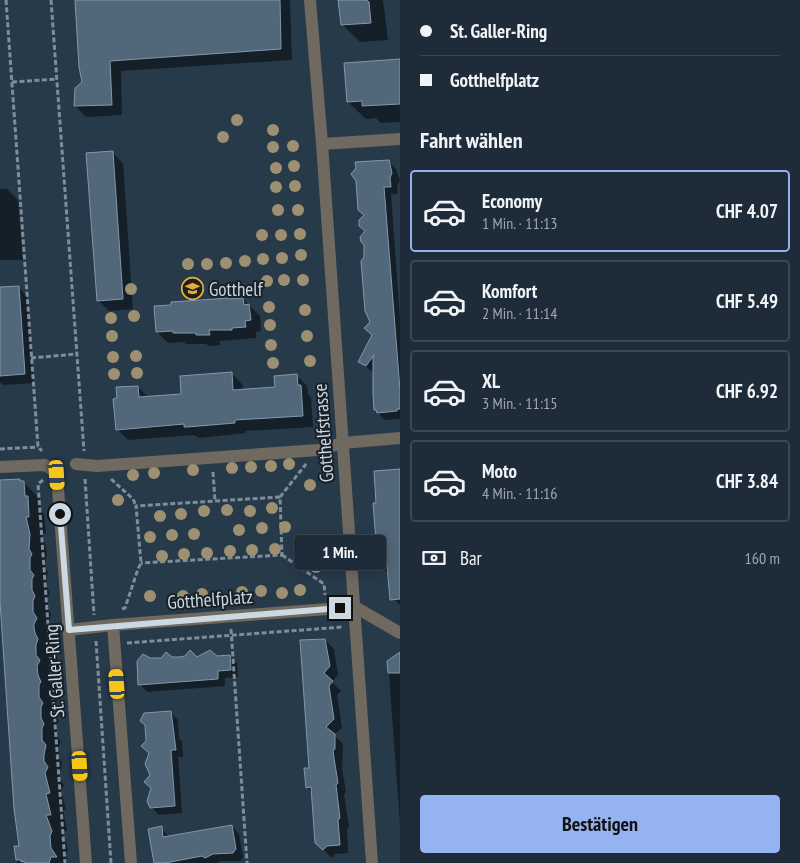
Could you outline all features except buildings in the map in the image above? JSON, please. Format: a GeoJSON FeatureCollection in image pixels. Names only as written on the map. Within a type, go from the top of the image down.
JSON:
{"type":"FeatureCollection","features":[{"type":"Feature","properties":{"kind":"street","name":"Gotthelfstrasse"},"geometry":{"type":"LineString","coordinates":[[310,0],[322,144],[372,863]]}},
{"type":"Feature","properties":{"kind":"street"},"geometry":{"type":"LineString","coordinates":[[322,144],[400,139]]}},
{"type":"Feature","properties":{"kind":"street"},"geometry":{"type":"LineString","coordinates":[[76,464],[97,466],[317,450],[343,443],[400,438]]}},
{"type":"Feature","properties":{"kind":"street"},"geometry":{"type":"LineString","coordinates":[[0,467],[45,465],[57,475]]}},
{"type":"Feature","properties":{"kind":"street","name":"St. Galler-Ring"},"geometry":{"type":"LineString","coordinates":[[57,475],[86,863]]}},
{"type":"Feature","properties":{"kind":"street"},"geometry":{"type":"LineString","coordinates":[[355,607],[400,633]]}},
{"type":"Feature","properties":{"kind":"street","name":"Gotthelfplatz"},"geometry":{"type":"LineString","coordinates":[[69,630],[355,607]]}},
{"type":"Feature","properties":{"kind":"street"},"geometry":{"type":"LineString","coordinates":[[113,625],[131,863]]}},
{"type":"Feature","properties":{"kind":"path"},"geometry":{"type":"LineString","coordinates":[[6,0],[38,447]]}},
{"type":"Feature","properties":{"kind":"path"},"geometry":{"type":"LineString","coordinates":[[51,0],[84,455],[83,459],[76,464],[84,477],[111,863]]}},
{"type":"Feature","properties":{"kind":"path"},"geometry":{"type":"LineString","coordinates":[[12,82],[57,79]]}},
{"type":"Feature","properties":{"kind":"path"},"geometry":{"type":"LineString","coordinates":[[31,358],[77,354]]}},
{"type":"Feature","properties":{"kind":"path"},"geometry":{"type":"LineString","coordinates":[[0,449],[38,447],[46,454]]}},
{"type":"Feature","properties":{"kind":"path"},"geometry":{"type":"LineString","coordinates":[[282,555],[280,497],[317,450]]}},
{"type":"Feature","properties":{"kind":"path"},"geometry":{"type":"LineString","coordinates":[[212,458],[215,501]]}},
{"type":"Feature","properties":{"kind":"path"},"geometry":{"type":"LineString","coordinates":[[97,466],[133,500],[136,506],[142,563],[124,608],[117,609]]}},
{"type":"Feature","properties":{"kind":"path"},"geometry":{"type":"LineString","coordinates":[[57,475],[38,484],[65,863]]}},
{"type":"Feature","properties":{"kind":"path"},"geometry":{"type":"LineString","coordinates":[[136,506],[280,497]]}},
{"type":"Feature","properties":{"kind":"path"},"geometry":{"type":"LineString","coordinates":[[142,563],[282,555],[324,584],[328,628]]}},
{"type":"Feature","properties":{"kind":"path"},"geometry":{"type":"LineString","coordinates":[[94,611],[102,610]]}},
{"type":"Feature","properties":{"kind":"path"},"geometry":{"type":"LineString","coordinates":[[230,616],[247,863]]}},
{"type":"Feature","properties":{"kind":"path"},"geometry":{"type":"LineString","coordinates":[[114,644],[356,626]]}},
{"type":"Feature","properties":{"kind":"place","name":"Gotthelf"},"geometry":{"type":"Point","coordinates":[193,289]}},
{"type":"Feature","properties":{"kind":"route"},"geometry":{"type":"LineString","coordinates":[[60,514],[69,630],[340,608]]}}]}
